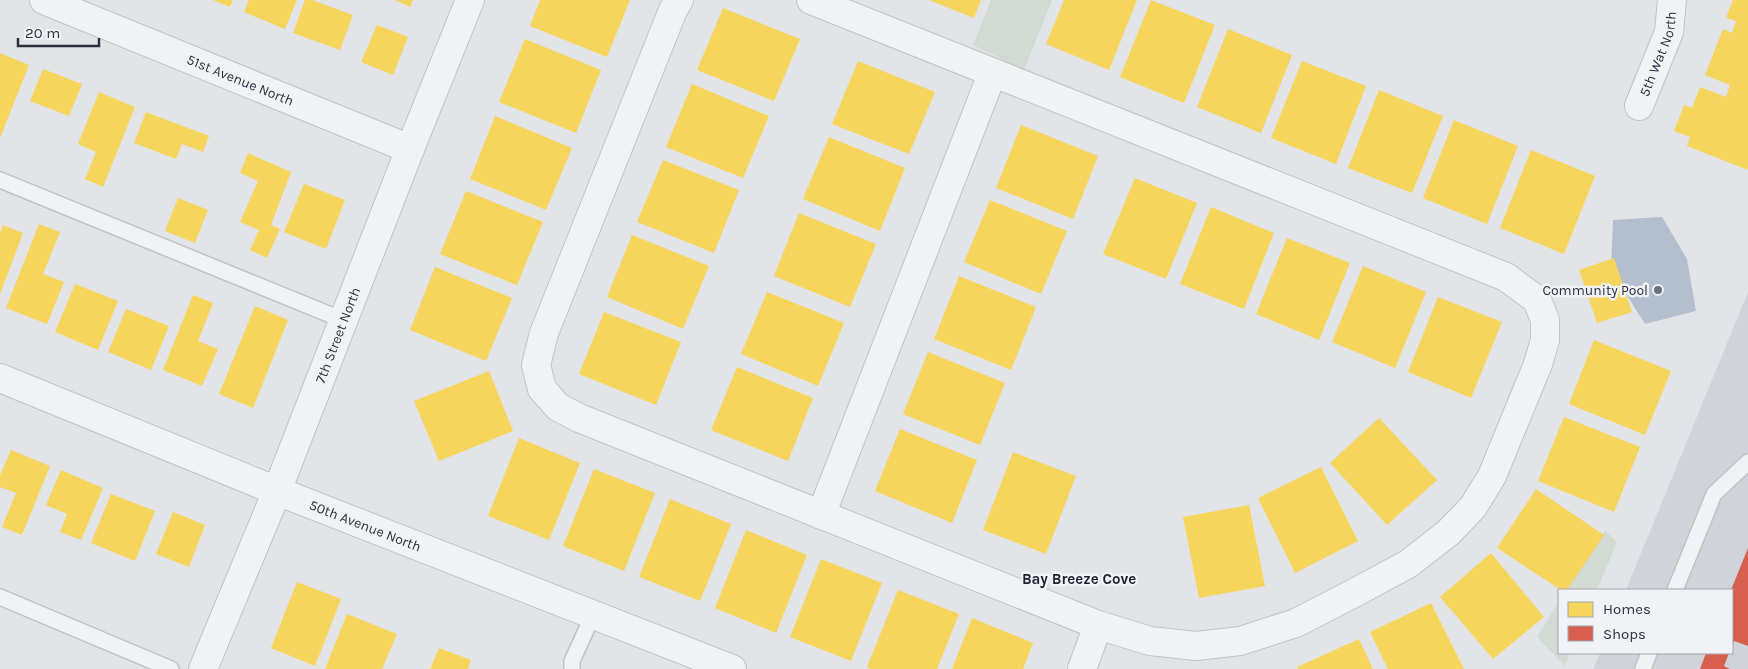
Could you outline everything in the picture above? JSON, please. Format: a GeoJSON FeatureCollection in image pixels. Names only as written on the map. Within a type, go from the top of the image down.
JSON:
{"type":"FeatureCollection","features":[{"type":"Feature","properties":{"kind":"street","name":"51st Avenue North"},"geometry":{"type":"LineString","coordinates":[[44,0],[410,149]]}},
{"type":"Feature","properties":{"kind":"street","name":"7th Street North"},"geometry":{"type":"LineString","coordinates":[[203,669],[277,491],[470,0]]}},
{"type":"Feature","properties":{"kind":"street"},"geometry":{"type":"LineString","coordinates":[[679,0],[673,10],[544,333],[536,365],[542,388],[558,407],[579,418],[1098,625],[1150,641],[1196,646],[1240,641],[1296,623],[1408,564],[1448,533],[1473,507],[1492,476],[1538,364],[1544,340],[1546,320],[1537,300],[1506,277],[810,0]]}},
{"type":"Feature","properties":{"kind":"street","name":"5th Wat North"},"geometry":{"type":"LineString","coordinates":[[1639,106],[1669,32],[1670,1]]}},
{"type":"Feature","properties":{"kind":"street"},"geometry":{"type":"LineString","coordinates":[[821,515],[992,74]]}},
{"type":"Feature","properties":{"kind":"street","name":"50th Avenue North"},"geometry":{"type":"LineString","coordinates":[[0,378],[277,491],[732,669]]}},
{"type":"Feature","properties":{"kind":"street"},"geometry":{"type":"LineString","coordinates":[[1082,669],[1098,625]]}},
{"type":"Feature","properties":{"kind":"lane"},"geometry":{"type":"LineString","coordinates":[[0,180],[343,320]]}},
{"type":"Feature","properties":{"kind":"lane"},"geometry":{"type":"LineString","coordinates":[[1675,589],[1714,494],[1748,462]]}},
{"type":"Feature","properties":{"kind":"lane"},"geometry":{"type":"LineString","coordinates":[[0,597],[171,669]]}},
{"type":"Feature","properties":{"kind":"lane"},"geometry":{"type":"LineString","coordinates":[[572,669],[572,661],[592,615]]}},
{"type":"Feature","properties":{"kind":"lane"},"geometry":{"type":"LineString","coordinates":[[1643,669],[1649,654]]}},
{"type":"Feature","properties":{"kind":"shaded area"},"geometry":{"type":"Polygon","coordinates":[[[991,0],[1052,0],[1024,70],[973,45],[991,0]]]}},
{"type":"Feature","properties":{"kind":"shaded area"},"geometry":{"type":"Polygon","coordinates":[[[1748,292],[1748,669],[1593,669],[1600,654],[1733,654],[1733,589],[1626,589],[1748,292]]]}},
{"type":"Feature","properties":{"kind":"shaded area"},"geometry":{"type":"Polygon","coordinates":[[[1605,531],[1617,542],[1597,589],[1568,589],[1605,531]]]}},
{"type":"Feature","properties":{"kind":"shaded area"},"geometry":{"type":"Polygon","coordinates":[[[1558,604],[1558,654],[1570,654],[1565,666],[1537,637],[1558,604]]]}},
{"type":"Feature","properties":{"kind":"water","name":"Community Pool"},"geometry":{"type":"Polygon","coordinates":[[[1662,217],[1687,259],[1696,311],[1645,324],[1611,270],[1613,220],[1662,217]]]}},
{"type":"Feature","properties":{"kind":"building: Homes"},"geometry":{"type":"Polygon","coordinates":[[[213,0],[233,0],[230,7],[213,0]]]}},
{"type":"Feature","properties":{"kind":"building: Homes"},"geometry":{"type":"Polygon","coordinates":[[[249,0],[297,0],[285,29],[244,12],[249,0]]]}},
{"type":"Feature","properties":{"kind":"building: Homes"},"geometry":{"type":"Polygon","coordinates":[[[305,0],[312,0],[353,15],[340,50],[293,33],[305,0]]]}},
{"type":"Feature","properties":{"kind":"building: Homes"},"geometry":{"type":"Polygon","coordinates":[[[395,0],[413,0],[410,7],[395,0]]]}},
{"type":"Feature","properties":{"kind":"building: Homes"},"geometry":{"type":"Polygon","coordinates":[[[540,0],[630,0],[607,57],[530,26],[540,0]]]}},
{"type":"Feature","properties":{"kind":"building: Homes"},"geometry":{"type":"Polygon","coordinates":[[[929,0],[981,0],[974,18],[929,0]]]}},
{"type":"Feature","properties":{"kind":"building: Homes"},"geometry":{"type":"Polygon","coordinates":[[[1064,0],[1137,0],[1109,70],[1046,44],[1064,0]]]}},
{"type":"Feature","properties":{"kind":"building: Homes"},"geometry":{"type":"Polygon","coordinates":[[[1151,0],[1215,25],[1184,103],[1120,77],[1151,0]]]}},
{"type":"Feature","properties":{"kind":"building: Homes"},"geometry":{"type":"Polygon","coordinates":[[[1733,0],[1748,0],[1748,170],[1687,146],[1690,137],[1674,131],[1684,105],[1692,108],[1700,87],[1726,97],[1730,85],[1705,75],[1723,29],[1732,33],[1736,21],[1726,18],[1733,0]]]}},
{"type":"Feature","properties":{"kind":"building: Homes"},"geometry":{"type":"Polygon","coordinates":[[[723,8],[800,39],[774,101],[697,70],[723,8]]]}},
{"type":"Feature","properties":{"kind":"building: Homes"},"geometry":{"type":"Polygon","coordinates":[[[377,25],[408,37],[393,75],[361,62],[377,25]]]}},
{"type":"Feature","properties":{"kind":"building: Homes"},"geometry":{"type":"Polygon","coordinates":[[[1228,29],[1292,55],[1261,133],[1197,107],[1228,29]]]}},
{"type":"Feature","properties":{"kind":"building: Homes"},"geometry":{"type":"Polygon","coordinates":[[[525,39],[601,70],[576,133],[499,102],[525,39]]]}},
{"type":"Feature","properties":{"kind":"building: Homes"},"geometry":{"type":"Polygon","coordinates":[[[0,53],[29,65],[0,138],[0,53]]]}},
{"type":"Feature","properties":{"kind":"building: Homes"},"geometry":{"type":"Polygon","coordinates":[[[858,61],[935,92],[909,154],[832,124],[858,61]]]}},
{"type":"Feature","properties":{"kind":"building: Homes"},"geometry":{"type":"Polygon","coordinates":[[[1302,61],[1366,86],[1336,164],[1271,138],[1302,61]]]}},
{"type":"Feature","properties":{"kind":"building: Homes"},"geometry":{"type":"Polygon","coordinates":[[[43,69],[82,84],[69,116],[30,101],[43,69]]]}},
{"type":"Feature","properties":{"kind":"building: Homes"},"geometry":{"type":"Polygon","coordinates":[[[692,84],[769,116],[743,178],[666,147],[692,84]]]}},
{"type":"Feature","properties":{"kind":"building: Homes"},"geometry":{"type":"Polygon","coordinates":[[[1379,90],[1443,116],[1412,193],[1348,168],[1379,90]]]}},
{"type":"Feature","properties":{"kind":"building: Homes"},"geometry":{"type":"Polygon","coordinates":[[[99,92],[135,107],[103,187],[85,179],[96,152],[78,144],[99,92]]]}},
{"type":"Feature","properties":{"kind":"building: Homes"},"geometry":{"type":"Polygon","coordinates":[[[146,112],[209,136],[203,152],[182,144],[176,159],[134,143],[146,112]]]}},
{"type":"Feature","properties":{"kind":"building: Homes"},"geometry":{"type":"Polygon","coordinates":[[[495,116],[572,148],[546,210],[470,179],[495,116]]]}},
{"type":"Feature","properties":{"kind":"building: Homes"},"geometry":{"type":"Polygon","coordinates":[[[1454,120],[1518,146],[1487,224],[1423,198],[1454,120]]]}},
{"type":"Feature","properties":{"kind":"building: Homes"},"geometry":{"type":"Polygon","coordinates":[[[1021,125],[1098,156],[1073,219],[996,188],[1021,125]]]}},
{"type":"Feature","properties":{"kind":"building: Homes"},"geometry":{"type":"Polygon","coordinates":[[[829,137],[905,168],[880,231],[803,199],[829,137]]]}},
{"type":"Feature","properties":{"kind":"building: Homes"},"geometry":{"type":"Polygon","coordinates":[[[1531,150],[1595,176],[1564,254],[1500,228],[1531,150]]]}},
{"type":"Feature","properties":{"kind":"building: Homes"},"geometry":{"type":"Polygon","coordinates":[[[248,153],[291,172],[271,225],[280,229],[267,258],[250,250],[259,230],[240,222],[258,181],[240,173],[248,153]]]}},
{"type":"Feature","properties":{"kind":"building: Homes"},"geometry":{"type":"Polygon","coordinates":[[[663,160],[739,190],[714,253],[637,222],[663,160]]]}},
{"type":"Feature","properties":{"kind":"building: Homes"},"geometry":{"type":"Polygon","coordinates":[[[1135,178],[1197,203],[1166,279],[1103,254],[1135,178]]]}},
{"type":"Feature","properties":{"kind":"building: Homes"},"geometry":{"type":"Polygon","coordinates":[[[304,184],[345,200],[326,249],[284,232],[304,184]]]}},
{"type":"Feature","properties":{"kind":"building: Homes"},"geometry":{"type":"Polygon","coordinates":[[[466,191],[543,222],[517,285],[440,254],[466,191]]]}},
{"type":"Feature","properties":{"kind":"building: Homes"},"geometry":{"type":"Polygon","coordinates":[[[178,198],[208,210],[195,243],[165,231],[178,198]]]}},
{"type":"Feature","properties":{"kind":"building: Homes"},"geometry":{"type":"Polygon","coordinates":[[[990,200],[1067,231],[1041,294],[964,262],[990,200]]]}},
{"type":"Feature","properties":{"kind":"building: Homes"},"geometry":{"type":"Polygon","coordinates":[[[1211,207],[1274,233],[1244,309],[1180,284],[1211,207]]]}},
{"type":"Feature","properties":{"kind":"building: Homes"},"geometry":{"type":"Polygon","coordinates":[[[799,213],[876,244],[850,307],[774,276],[799,213]]]}},
{"type":"Feature","properties":{"kind":"building: Homes"},"geometry":{"type":"Polygon","coordinates":[[[39,224],[60,232],[43,274],[64,282],[47,324],[6,308],[39,224]]]}},
{"type":"Feature","properties":{"kind":"building: Homes"},"geometry":{"type":"Polygon","coordinates":[[[3,225],[23,233],[0,294],[0,233],[3,225]]]}},
{"type":"Feature","properties":{"kind":"building: Homes"},"geometry":{"type":"Polygon","coordinates":[[[632,235],[709,266],[683,329],[607,297],[632,235]]]}},
{"type":"Feature","properties":{"kind":"building: Homes"},"geometry":{"type":"Polygon","coordinates":[[[1287,238],[1350,263],[1319,340],[1256,314],[1287,238]]]}},
{"type":"Feature","properties":{"kind":"building: Homes"},"geometry":{"type":"Polygon","coordinates":[[[1614,258],[1632,312],[1597,323],[1579,270],[1614,258]]]}},
{"type":"Feature","properties":{"kind":"building: Homes"},"geometry":{"type":"Polygon","coordinates":[[[1363,266],[1426,292],[1395,368],[1332,342],[1363,266]]]}},
{"type":"Feature","properties":{"kind":"building: Homes"},"geometry":{"type":"Polygon","coordinates":[[[435,267],[512,298],[486,361],[410,330],[435,267]]]}},
{"type":"Feature","properties":{"kind":"building: Homes"},"geometry":{"type":"Polygon","coordinates":[[[959,276],[1036,307],[1011,370],[934,339],[959,276]]]}},
{"type":"Feature","properties":{"kind":"building: Homes"},"geometry":{"type":"Polygon","coordinates":[[[75,284],[118,301],[98,350],[55,332],[75,284]]]}},
{"type":"Feature","properties":{"kind":"building: Homes"},"geometry":{"type":"Polygon","coordinates":[[[767,292],[844,323],[818,386],[741,354],[767,292]]]}},
{"type":"Feature","properties":{"kind":"building: Homes"},"geometry":{"type":"Polygon","coordinates":[[[193,295],[213,303],[198,341],[218,349],[202,386],[163,370],[193,295]]]}},
{"type":"Feature","properties":{"kind":"building: Homes"},"geometry":{"type":"Polygon","coordinates":[[[1438,297],[1502,322],[1471,398],[1408,372],[1438,297]]]}},
{"type":"Feature","properties":{"kind":"building: Homes"},"geometry":{"type":"Polygon","coordinates":[[[255,306],[288,320],[253,408],[219,394],[255,306]]]}},
{"type":"Feature","properties":{"kind":"building: Homes"},"geometry":{"type":"Polygon","coordinates":[[[126,309],[169,326],[151,370],[108,352],[126,309]]]}},
{"type":"Feature","properties":{"kind":"building: Homes"},"geometry":{"type":"Polygon","coordinates":[[[604,312],[681,342],[656,405],[579,374],[604,312]]]}},
{"type":"Feature","properties":{"kind":"building: Homes"},"geometry":{"type":"Polygon","coordinates":[[[1594,340],[1671,371],[1645,435],[1569,404],[1594,340]]]}},
{"type":"Feature","properties":{"kind":"building: Homes"},"geometry":{"type":"Polygon","coordinates":[[[928,352],[1005,383],[980,445],[903,414],[928,352]]]}},
{"type":"Feature","properties":{"kind":"building: Homes"},"geometry":{"type":"Polygon","coordinates":[[[737,367],[813,398],[788,461],[711,430],[737,367]]]}},
{"type":"Feature","properties":{"kind":"building: Homes"},"geometry":{"type":"Polygon","coordinates":[[[489,371],[513,431],[439,461],[414,401],[489,371]]]}},
{"type":"Feature","properties":{"kind":"building: Homes"},"geometry":{"type":"Polygon","coordinates":[[[1564,417],[1640,447],[1614,512],[1538,481],[1564,417]]]}},
{"type":"Feature","properties":{"kind":"building: Homes"},"geometry":{"type":"Polygon","coordinates":[[[1379,418],[1437,480],[1387,525],[1330,463],[1379,418]]]}},
{"type":"Feature","properties":{"kind":"building: Homes"},"geometry":{"type":"Polygon","coordinates":[[[900,429],[977,460],[952,523],[875,491],[900,429]]]}},
{"type":"Feature","properties":{"kind":"building: Homes"},"geometry":{"type":"Polygon","coordinates":[[[519,438],[580,463],[549,540],[488,516],[519,438]]]}},
{"type":"Feature","properties":{"kind":"building: Homes"},"geometry":{"type":"Polygon","coordinates":[[[11,450],[50,466],[22,535],[2,527],[16,493],[0,487],[0,475],[11,450]]]}},
{"type":"Feature","properties":{"kind":"building: Homes"},"geometry":{"type":"Polygon","coordinates":[[[1013,452],[1076,476],[1046,554],[983,530],[1013,452]]]}},
{"type":"Feature","properties":{"kind":"building: Homes"},"geometry":{"type":"Polygon","coordinates":[[[1321,467],[1358,541],[1295,573],[1258,498],[1321,467]]]}},
{"type":"Feature","properties":{"kind":"building: Homes"},"geometry":{"type":"Polygon","coordinates":[[[594,469],[655,493],[624,571],[563,546],[594,469]]]}},
{"type":"Feature","properties":{"kind":"building: Homes"},"geometry":{"type":"Polygon","coordinates":[[[61,470],[103,488],[81,540],[60,532],[67,514],[46,505],[61,470]]]}},
{"type":"Feature","properties":{"kind":"building: Homes"},"geometry":{"type":"Polygon","coordinates":[[[1536,489],[1604,535],[1568,589],[1559,589],[1497,548],[1536,489]]]}},
{"type":"Feature","properties":{"kind":"building: Homes"},"geometry":{"type":"Polygon","coordinates":[[[111,494],[155,511],[135,561],[91,543],[111,494]]]}},
{"type":"Feature","properties":{"kind":"building: Homes"},"geometry":{"type":"Polygon","coordinates":[[[670,499],[731,524],[700,601],[639,577],[670,499]]]}},
{"type":"Feature","properties":{"kind":"building: Homes"},"geometry":{"type":"Polygon","coordinates":[[[1249,505],[1265,586],[1199,598],[1183,517],[1249,505]]]}},
{"type":"Feature","properties":{"kind":"building: Homes"},"geometry":{"type":"Polygon","coordinates":[[[173,512],[205,525],[189,567],[156,554],[173,512]]]}},
{"type":"Feature","properties":{"kind":"building: Homes"},"geometry":{"type":"Polygon","coordinates":[[[746,530],[807,555],[776,633],[715,608],[746,530]]]}},
{"type":"Feature","properties":{"kind":"building: Homes"},"geometry":{"type":"Polygon","coordinates":[[[1491,553],[1544,617],[1493,659],[1440,597],[1491,553]]]}},
{"type":"Feature","properties":{"kind":"building: Homes"},"geometry":{"type":"Polygon","coordinates":[[[821,559],[882,583],[851,661],[790,637],[821,559]]]}},
{"type":"Feature","properties":{"kind":"building: Homes"},"geometry":{"type":"Polygon","coordinates":[[[297,582],[341,599],[315,666],[271,648],[297,582]]]}},
{"type":"Feature","properties":{"kind":"building: Homes"},"geometry":{"type":"Polygon","coordinates":[[[898,590],[959,614],[937,669],[871,669],[867,667],[898,590]]]}},
{"type":"Feature","properties":{"kind":"building: Homes"},"geometry":{"type":"Polygon","coordinates":[[[1431,603],[1464,669],[1388,669],[1370,632],[1431,603]]]}},
{"type":"Feature","properties":{"kind":"building: Homes"},"geometry":{"type":"Polygon","coordinates":[[[347,614],[397,634],[382,669],[325,669],[347,614]]]}},
{"type":"Feature","properties":{"kind":"building: Homes"},"geometry":{"type":"Polygon","coordinates":[[[972,618],[1033,643],[1023,669],[952,669],[972,618]]]}},
{"type":"Feature","properties":{"kind":"building: Homes"},"geometry":{"type":"Polygon","coordinates":[[[1359,639],[1373,669],[1298,669],[1297,667],[1359,639]]]}},
{"type":"Feature","properties":{"kind":"building: Homes"},"geometry":{"type":"Polygon","coordinates":[[[439,648],[471,660],[468,669],[430,669],[439,648]]]}},
{"type":"Feature","properties":{"kind":"building: Shops"},"geometry":{"type":"Polygon","coordinates":[[[1748,548],[1748,646],[1734,641],[1733,644],[1733,589],[1731,589],[1748,548]]]}},
{"type":"Feature","properties":{"kind":"building: Shops"},"geometry":{"type":"Polygon","coordinates":[[[1706,654],[1729,654],[1724,666],[1730,669],[1700,669],[1706,654]]]}},
{"type":"Feature","properties":{"kind":"place","name":"Community Pool"},"geometry":{"type":"Point","coordinates":[1658,290]}},
{"type":"Feature","properties":{"kind":"district","name":"Bay Breeze Cove"},"geometry":{"type":"Point","coordinates":[1079,579]}}]}
